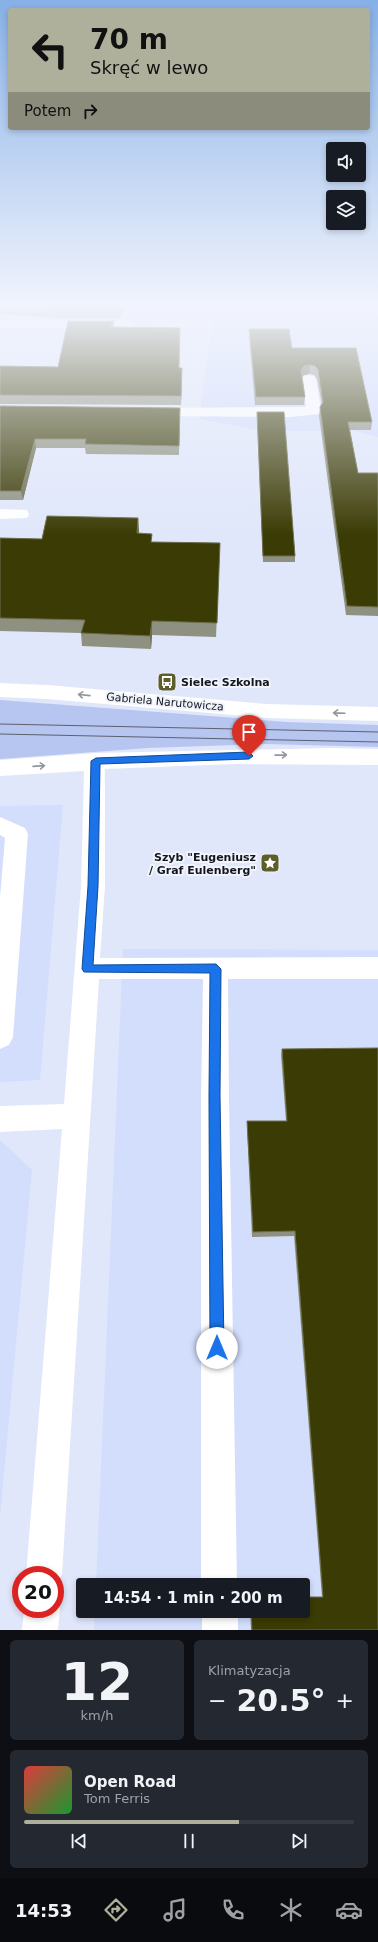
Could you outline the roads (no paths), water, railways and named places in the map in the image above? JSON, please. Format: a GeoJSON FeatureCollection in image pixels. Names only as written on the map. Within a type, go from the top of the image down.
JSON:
{"type":"FeatureCollection","features":[{"type":"Feature","properties":{"kind":"street"},"geometry":{"type":"LineString","coordinates":[[134,412],[291,413],[314,411],[309,382]]}},
{"type":"Feature","properties":{"kind":"street"},"geometry":{"type":"LineString","coordinates":[[0,514],[21,514]]}},
{"type":"Feature","properties":{"kind":"street","name":"Gabriela Narutowicza"},"geometry":{"type":"LineString","coordinates":[[0,690],[47,692],[267,711],[378,714]]}},
{"type":"Feature","properties":{"kind":"street"},"geometry":{"type":"LineString","coordinates":[[0,768],[96,761],[300,754],[378,757]]}},
{"type":"Feature","properties":{"kind":"street"},"geometry":{"type":"LineString","coordinates":[[45,1566],[93,886],[96,761]]}},
{"type":"Feature","properties":{"kind":"street"},"geometry":{"type":"LineString","coordinates":[[0,825],[17,834],[4,938],[0,1037]]}},
{"type":"Feature","properties":{"kind":"street"},"geometry":{"type":"LineString","coordinates":[[87,969],[378,968]]}},
{"type":"Feature","properties":{"kind":"street"},"geometry":{"type":"LineString","coordinates":[[216,969],[214,1096],[219,1578]]}},
{"type":"Feature","properties":{"kind":"street"},"geometry":{"type":"LineString","coordinates":[[0,1120],[76,1116]]}},
{"type":"Feature","properties":{"kind":"street"},"geometry":{"type":"LineString","coordinates":[[40,1630],[41,1618]]}},
{"type":"Feature","properties":{"kind":"street"},"geometry":{"type":"LineString","coordinates":[[220,1618],[220,1630]]}},
{"type":"Feature","properties":{"kind":"tram line"},"geometry":{"type":"LineString","coordinates":[[0,724],[378,732]]}},
{"type":"Feature","properties":{"kind":"tram line"},"geometry":{"type":"LineString","coordinates":[[0,734],[378,742]]}},
{"type":"Feature","properties":{"kind":"place","name":"Sielec Szkolna"},"geometry":{"type":"Point","coordinates":[167,682]}},
{"type":"Feature","properties":{"kind":"place","name":"Szyb \"Eugeniusz / Graf Eulenberg\""},"geometry":{"type":"Point","coordinates":[270,863]}}]}
